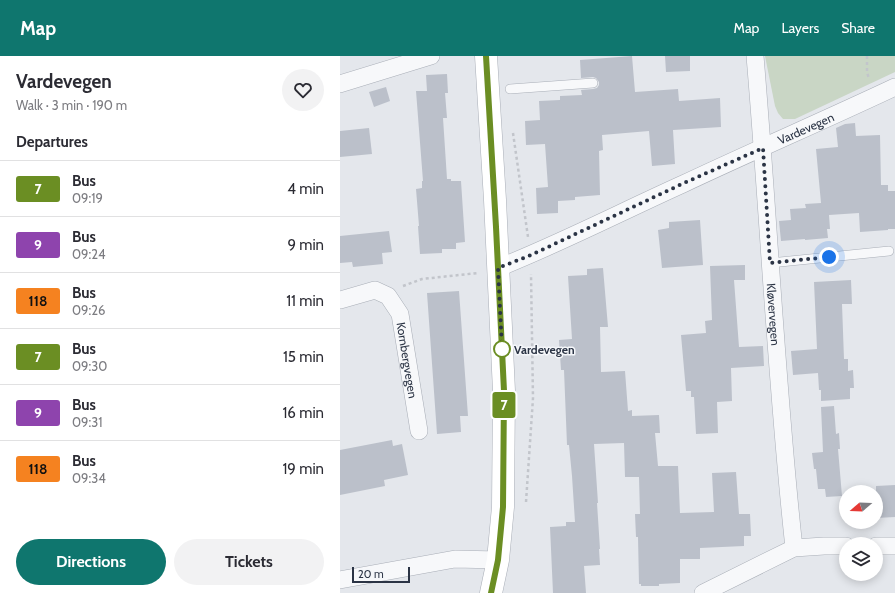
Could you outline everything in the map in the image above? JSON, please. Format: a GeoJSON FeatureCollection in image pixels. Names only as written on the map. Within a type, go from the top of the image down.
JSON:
{"type":"FeatureCollection","features":[{"type":"Feature","properties":{"kind":"street"},"geometry":{"type":"LineString","coordinates":[[340,84],[431,56]]}},
{"type":"Feature","properties":{"kind":"street"},"geometry":{"type":"LineString","coordinates":[[486,56],[504,398],[503,507],[498,560],[491,593]]}},
{"type":"Feature","properties":{"kind":"street","name":"Kløvervegen"},"geometry":{"type":"LineString","coordinates":[[755,56],[763,148],[776,348],[794,548]]}},
{"type":"Feature","properties":{"kind":"street","name":"Vardevegen"},"geometry":{"type":"LineString","coordinates":[[498,268],[531,255],[895,87]]}},
{"type":"Feature","properties":{"kind":"street"},"geometry":{"type":"LineString","coordinates":[[340,300],[374,290],[388,296]]}},
{"type":"Feature","properties":{"kind":"street","name":"Kornbergvegen"},"geometry":{"type":"LineString","coordinates":[[388,296],[400,314],[419,431]]}},
{"type":"Feature","properties":{"kind":"street"},"geometry":{"type":"LineString","coordinates":[[703,593],[794,548],[839,546]]}},
{"type":"Feature","properties":{"kind":"street"},"geometry":{"type":"LineString","coordinates":[[883,546],[895,546]]}},
{"type":"Feature","properties":{"kind":"street"},"geometry":{"type":"LineString","coordinates":[[340,580],[455,559],[498,560]]}},
{"type":"Feature","properties":{"kind":"lane"},"geometry":{"type":"LineString","coordinates":[[510,89],[593,83]]}},
{"type":"Feature","properties":{"kind":"lane"},"geometry":{"type":"LineString","coordinates":[[770,263],[888,251]]}},
{"type":"Feature","properties":{"kind":"path"},"geometry":{"type":"LineString","coordinates":[[866,56],[867,72],[875,97]]}},
{"type":"Feature","properties":{"kind":"path"},"geometry":{"type":"LineString","coordinates":[[388,296],[405,284],[422,279],[483,273],[498,268]]}},
{"type":"Feature","properties":{"kind":"green space"},"geometry":{"type":"Polygon","coordinates":[[[765,56],[895,56],[895,72],[795,119],[783,119],[775,106],[765,56]]]}},
{"type":"Feature","properties":{"kind":"building"},"geometry":{"type":"Polygon","coordinates":[[[632,56],[635,92],[678,89],[679,101],[720,98],[721,127],[673,130],[675,164],[652,166],[649,131],[602,135],[603,150],[599,151],[600,195],[575,197],[575,200],[558,201],[558,213],[537,214],[536,188],[548,187],[545,144],[526,145],[525,121],[540,120],[539,101],[560,100],[560,96],[582,95],[581,90],[597,88],[599,82],[596,78],[581,78],[580,60],[632,56]]]}},
{"type":"Feature","properties":{"kind":"building"},"geometry":{"type":"Polygon","coordinates":[[[665,56],[690,56],[690,71],[666,72],[665,56]]]}},
{"type":"Feature","properties":{"kind":"building"},"geometry":{"type":"Polygon","coordinates":[[[447,74],[448,93],[445,93],[447,118],[443,118],[447,179],[451,179],[451,181],[461,181],[465,242],[456,243],[456,249],[442,249],[442,253],[420,254],[416,189],[422,188],[423,181],[416,91],[427,91],[426,75],[447,74]]]}},
{"type":"Feature","properties":{"kind":"building"},"geometry":{"type":"Polygon","coordinates":[[[386,87],[390,101],[374,107],[369,92],[386,87]]]}},
{"type":"Feature","properties":{"kind":"building"},"geometry":{"type":"Polygon","coordinates":[[[855,123],[856,136],[880,135],[881,185],[888,185],[888,191],[895,191],[895,229],[860,232],[859,213],[829,215],[830,229],[827,229],[828,238],[781,241],[779,221],[791,220],[790,209],[806,208],[805,204],[821,203],[816,149],[838,147],[836,128],[845,124],[855,123]]]}},
{"type":"Feature","properties":{"kind":"building"},"geometry":{"type":"Polygon","coordinates":[[[369,128],[372,154],[340,157],[340,131],[369,128]]]}},
{"type":"Feature","properties":{"kind":"building"},"geometry":{"type":"Polygon","coordinates":[[[700,220],[703,265],[662,268],[658,230],[669,228],[669,222],[700,220]]]}},
{"type":"Feature","properties":{"kind":"building"},"geometry":{"type":"Polygon","coordinates":[[[389,231],[392,252],[382,253],[383,264],[353,267],[352,262],[340,263],[340,236],[389,231]]]}},
{"type":"Feature","properties":{"kind":"building"},"geometry":{"type":"Polygon","coordinates":[[[745,265],[745,280],[734,280],[739,347],[763,346],[764,366],[731,368],[732,401],[717,402],[718,433],[696,434],[694,397],[691,397],[691,391],[686,391],[681,335],[706,333],[705,321],[712,320],[710,266],[745,265]]]}},
{"type":"Feature","properties":{"kind":"building"},"geometry":{"type":"Polygon","coordinates":[[[603,268],[608,327],[600,327],[601,372],[625,371],[628,411],[632,410],[632,416],[659,415],[660,433],[655,433],[658,466],[678,466],[680,513],[714,512],[712,473],[736,472],[739,514],[750,514],[751,536],[744,536],[744,546],[700,548],[700,559],[680,559],[680,583],[659,584],[659,586],[641,586],[641,584],[639,584],[638,537],[636,537],[635,514],[640,514],[639,477],[625,477],[624,443],[594,444],[600,565],[584,566],[586,593],[553,593],[550,527],[566,526],[566,522],[575,522],[569,445],[567,445],[564,370],[561,370],[559,340],[572,339],[568,276],[587,275],[587,269],[603,268]]]}},
{"type":"Feature","properties":{"kind":"building"},"geometry":{"type":"Polygon","coordinates":[[[851,280],[852,304],[842,304],[844,359],[848,359],[848,371],[853,370],[854,388],[850,388],[850,399],[821,401],[818,373],[793,375],[791,351],[817,349],[814,282],[851,280]]]}},
{"type":"Feature","properties":{"kind":"building"},"geometry":{"type":"Polygon","coordinates":[[[459,291],[468,416],[460,416],[461,432],[437,434],[427,293],[459,291]]]}},
{"type":"Feature","properties":{"kind":"building"},"geometry":{"type":"Polygon","coordinates":[[[834,406],[836,434],[839,433],[840,449],[838,449],[841,485],[839,485],[839,496],[826,497],[825,489],[818,489],[816,469],[814,469],[812,453],[823,452],[821,407],[834,406]]]}},
{"type":"Feature","properties":{"kind":"building"},"geometry":{"type":"Polygon","coordinates":[[[392,440],[393,446],[402,444],[408,475],[384,480],[385,486],[340,495],[340,450],[392,440]]]}},
{"type":"Feature","properties":{"kind":"building"},"geometry":{"type":"Polygon","coordinates":[[[895,485],[895,517],[883,518],[883,486],[895,485]]]}},
{"type":"Feature","properties":{"kind":"bus line","name":"7"},"geometry":{"type":"LineString","coordinates":[[486,56],[504,391],[503,507],[498,560],[491,593]]}},
{"type":"Feature","properties":{"kind":"place","name":"Vardevegen"},"geometry":{"type":"Point","coordinates":[502,349]}},
{"type":"Feature","properties":{"kind":"route"},"geometry":{"type":"LineString","coordinates":[[502,349],[498,268],[531,255],[684,183],[763,148],[770,263],[829,257]]}}]}
